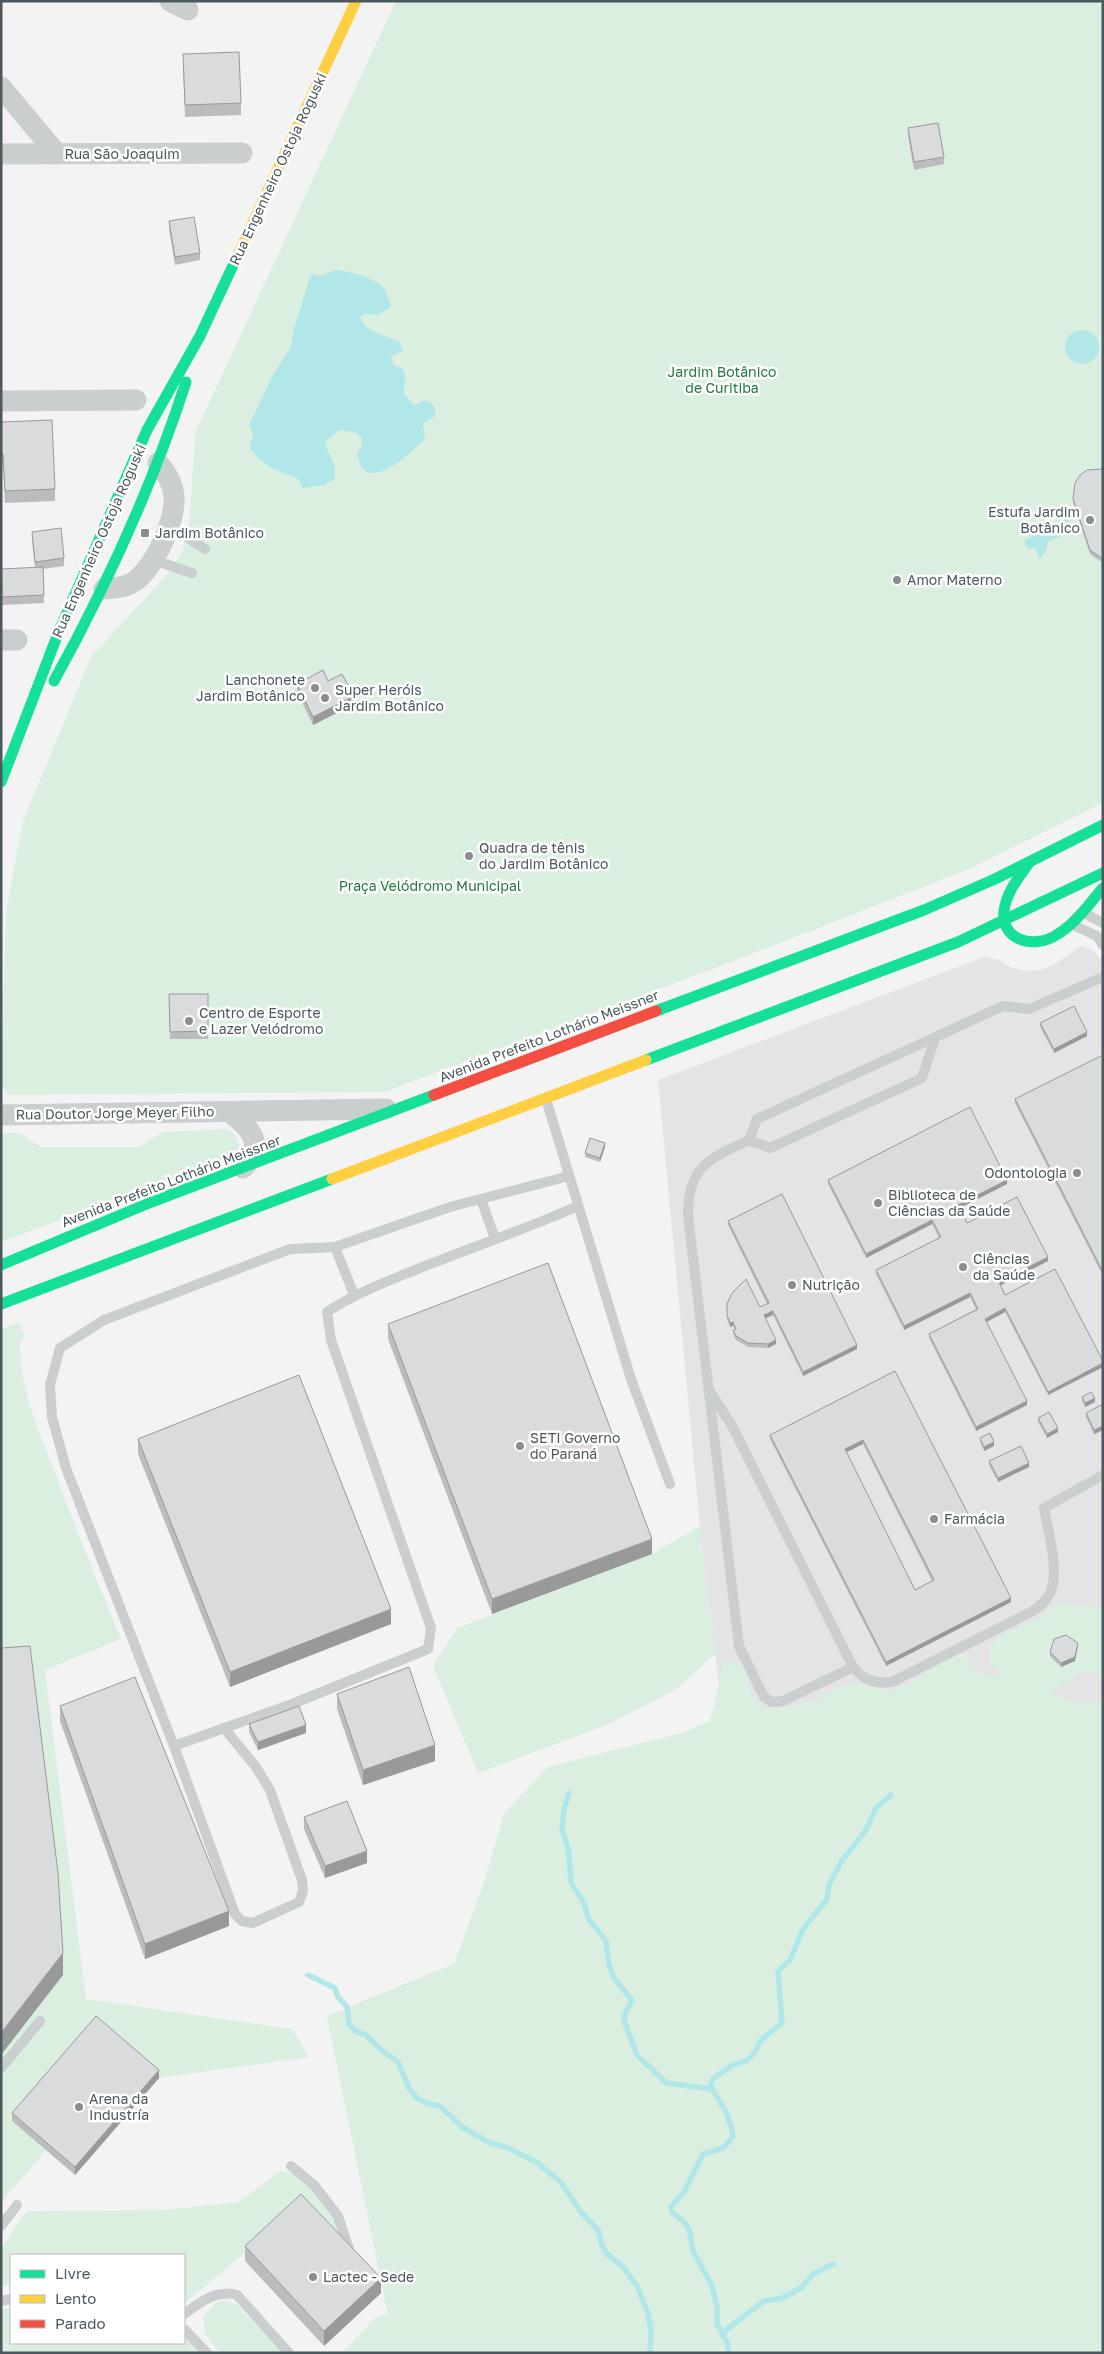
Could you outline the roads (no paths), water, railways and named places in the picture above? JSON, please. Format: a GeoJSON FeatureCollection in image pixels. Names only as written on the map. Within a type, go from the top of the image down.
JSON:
{"type":"FeatureCollection","features":[{"type":"Feature","properties":{"kind":"main road","name":"Rua Engenheiro Ostoja Roguski"},"geometry":{"type":"LineString","coordinates":[[1,782],[59,631],[133,462],[154,416],[200,336],[356,1]]}},
{"type":"Feature","properties":{"kind":"main road","name":"Rua Engenheiro Ostoja Roguski"},"geometry":{"type":"LineString","coordinates":[[13,754],[104,589],[175,419],[200,336]]}},
{"type":"Feature","properties":{"kind":"main road"},"geometry":{"type":"LineString","coordinates":[[133,462],[141,460],[158,463]]}},
{"type":"Feature","properties":{"kind":"main road"},"geometry":{"type":"LineString","coordinates":[[90,561],[96,582],[104,589]]}},
{"type":"Feature","properties":{"kind":"main road","name":"Avenida Prefeito Lothário Meissner"},"geometry":{"type":"LineString","coordinates":[[1,1265],[151,1207],[243,1168],[400,1109],[567,1050],[924,910],[1030,862],[1103,825]]}},
{"type":"Feature","properties":{"kind":"main road"},"geometry":{"type":"LineString","coordinates":[[1030,862],[1010,891],[1004,906],[1005,921],[1012,934],[1024,943],[1042,941],[1057,934],[1082,912],[1103,888]]}},
{"type":"Feature","properties":{"kind":"main road"},"geometry":{"type":"LineString","coordinates":[[4,1307],[162,1239],[546,1098],[578,1082],[958,942],[1103,873]]}},
{"type":"Feature","properties":{"kind":"street"},"geometry":{"type":"LineString","coordinates":[[1,87],[56,154]]}},
{"type":"Feature","properties":{"kind":"street","name":"Rua São Joaquim"},"geometry":{"type":"LineString","coordinates":[[1,154],[242,153]]}},
{"type":"Feature","properties":{"kind":"street"},"geometry":{"type":"LineString","coordinates":[[1,401],[136,400]]}},
{"type":"Feature","properties":{"kind":"street","name":"Rua Engenheiro Ostoja Roguski"},"geometry":{"type":"LineString","coordinates":[[104,589],[119,588],[131,584],[141,576],[154,560],[169,525],[175,499],[167,473],[158,463]]}},
{"type":"Feature","properties":{"kind":"street","name":"Rua Doutor Jorge Meyer Filho"},"geometry":{"type":"LineString","coordinates":[[1,1115],[400,1109]]}},
{"type":"Feature","properties":{"kind":"street","name":"Rua Doutor Jorge Meyer Filho"},"geometry":{"type":"LineString","coordinates":[[229,1112],[245,1124],[253,1136],[255,1150],[251,1161],[243,1168]]}},
{"type":"Feature","properties":{"kind":"lane"},"geometry":{"type":"LineString","coordinates":[[169,525],[205,549]]}},
{"type":"Feature","properties":{"kind":"lane"},"geometry":{"type":"LineString","coordinates":[[154,560],[192,573]]}},
{"type":"Feature","properties":{"kind":"lane"},"geometry":{"type":"LineString","coordinates":[[1082,912],[1103,923]]}},
{"type":"Feature","properties":{"kind":"lane"},"geometry":{"type":"LineString","coordinates":[[1070,923],[1096,936],[1103,945]]}},
{"type":"Feature","properties":{"kind":"lane"},"geometry":{"type":"LineString","coordinates":[[853,1667],[783,1701],[772,1702],[764,1696],[738,1646],[688,1215],[688,1194],[697,1173],[713,1157],[749,1140],[757,1120],[1004,1006],[1029,1009],[1103,976]]}},
{"type":"Feature","properties":{"kind":"lane"},"geometry":{"type":"LineString","coordinates":[[749,1140],[770,1148],[922,1078],[935,1038]]}},
{"type":"Feature","properties":{"kind":"lane"},"geometry":{"type":"LineString","coordinates":[[546,1098],[631,1379],[670,1484]]}},
{"type":"Feature","properties":{"kind":"lane"},"geometry":{"type":"LineString","coordinates":[[224,1728],[256,1767],[270,1790],[302,1880],[303,1891],[299,1902],[253,1923],[242,1922],[235,1914],[174,1746],[66,1468],[52,1417],[50,1385],[60,1348],[104,1320],[290,1249],[335,1247],[481,1198],[569,1176]]}},
{"type":"Feature","properties":{"kind":"lane"},"geometry":{"type":"LineString","coordinates":[[481,1198],[496,1240]]}},
{"type":"Feature","properties":{"kind":"lane"},"geometry":{"type":"LineString","coordinates":[[174,1746],[292,1704],[428,1649],[431,1628],[331,1340],[327,1312],[354,1295],[578,1206]]}},
{"type":"Feature","properties":{"kind":"lane"},"geometry":{"type":"LineString","coordinates":[[335,1247],[354,1295]]}},
{"type":"Feature","properties":{"kind":"lane"},"geometry":{"type":"LineString","coordinates":[[709,1390],[731,1424],[853,1667],[862,1678],[878,1684],[892,1682],[1031,1612],[1043,1604],[1050,1593],[1054,1578],[1044,1508],[1103,1476]]}},
{"type":"Feature","properties":{"kind":"lane"},"geometry":{"type":"LineString","coordinates":[[1,2068],[40,2021]]}},
{"type":"Feature","properties":{"kind":"lane"},"geometry":{"type":"LineString","coordinates":[[291,2166],[314,2185],[338,2216],[350,2252]]}},
{"type":"Feature","properties":{"kind":"lane"},"geometry":{"type":"LineString","coordinates":[[1,2226],[17,2205]]}},
{"type":"Feature","properties":{"kind":"lane"},"geometry":{"type":"LineString","coordinates":[[185,2313],[216,2294],[226,2292],[237,2295],[289,2353]]}},
{"type":"Feature","properties":{"kind":"lane"},"geometry":{"type":"LineString","coordinates":[[185,2330],[207,2353]]}},
{"type":"Feature","properties":{"kind":"water"},"geometry":{"type":"Polygon","coordinates":[[[336,270],[370,279],[377,282],[386,291],[391,307],[377,315],[366,313],[360,317],[363,323],[371,330],[399,342],[403,351],[391,356],[394,365],[403,369],[405,377],[404,394],[414,405],[426,400],[432,403],[435,416],[423,424],[425,439],[392,467],[376,473],[368,473],[361,467],[357,453],[362,445],[362,439],[357,433],[340,430],[328,439],[325,444],[335,467],[335,479],[324,485],[303,488],[298,479],[271,468],[260,460],[250,448],[253,434],[249,425],[273,375],[291,347],[293,332],[310,277],[312,274],[320,276],[336,270]]]}},
{"type":"Feature","properties":{"kind":"water"},"geometry":{"type":"Polygon","coordinates":[[[1082,330],[1089,331],[1094,335],[1098,340],[1098,354],[1094,359],[1089,363],[1082,364],[1075,363],[1070,359],[1066,354],[1065,347],[1066,340],[1070,335],[1075,331],[1082,330]]]}},
{"type":"Feature","properties":{"kind":"water"},"geometry":{"type":"Polygon","coordinates":[[[1029,526],[1041,531],[1047,539],[1047,549],[1040,559],[1035,548],[1029,549],[1025,545],[1026,539],[1032,537],[1029,526]]]}},
{"type":"Feature","properties":{"kind":"waterway"},"geometry":{"type":"LineString","coordinates":[[1047,539],[1059,534],[1069,516],[1083,513]]}},
{"type":"Feature","properties":{"kind":"waterway"},"geometry":{"type":"LineString","coordinates":[[569,1793],[564,1809],[562,1829],[569,1852],[571,1883],[584,1903],[588,1918],[606,1941],[609,1965],[614,1978],[632,2000],[624,2016],[637,2055],[666,2083],[712,2089]]}},
{"type":"Feature","properties":{"kind":"waterway"},"geometry":{"type":"LineString","coordinates":[[729,2353],[727,2342],[717,2324],[717,2307],[712,2286],[693,2251],[689,2229],[672,2212],[671,2207],[684,2192],[703,2154],[723,2148],[733,2137],[726,2112],[712,2089],[711,2083],[714,2078],[731,2066],[747,2060],[753,2055],[762,2039],[782,2023],[778,1971],[790,1960],[803,1929],[827,1899],[829,1885],[841,1862],[866,1830],[876,1808],[891,1795]]}},
{"type":"Feature","properties":{"kind":"waterway"},"geometry":{"type":"LineString","coordinates":[[308,1975],[335,1988],[338,1997],[347,2007],[349,2024],[357,2032],[366,2035],[380,2049],[398,2062],[409,2088],[416,2097],[428,2104],[440,2106],[462,2127],[490,2143],[508,2148],[536,2162],[561,2182],[580,2211],[598,2230],[602,2245],[607,2254],[623,2267],[637,2286],[648,2313],[651,2329],[650,2353]]}},
{"type":"Feature","properties":{"kind":"waterway"},"geometry":{"type":"LineString","coordinates":[[723,2336],[727,2329],[764,2301],[783,2298],[802,2287],[813,2274],[833,2264]]}},
{"type":"Feature","properties":{"kind":"place","name":"Estufa Jardim Botânico"},"geometry":{"type":"Point","coordinates":[1090,520]}},
{"type":"Feature","properties":{"kind":"place","name":"Jardim Botânico"},"geometry":{"type":"Point","coordinates":[145,533]}},
{"type":"Feature","properties":{"kind":"place","name":"Amor Materno"},"geometry":{"type":"Point","coordinates":[897,580]}},
{"type":"Feature","properties":{"kind":"place","name":"Lanchonete Jardim Botânico"},"geometry":{"type":"Point","coordinates":[315,688]}},
{"type":"Feature","properties":{"kind":"place","name":"Super Heróis Jardim Botânico"},"geometry":{"type":"Point","coordinates":[325,698]}},
{"type":"Feature","properties":{"kind":"place","name":"Quadra de tênis do Jardim Botânico"},"geometry":{"type":"Point","coordinates":[469,856]}},
{"type":"Feature","properties":{"kind":"place","name":"Centro de Esporte e Lazer Velódromo"},"geometry":{"type":"Point","coordinates":[189,1021]}},
{"type":"Feature","properties":{"kind":"place","name":"Odontologia"},"geometry":{"type":"Point","coordinates":[1077,1173]}},
{"type":"Feature","properties":{"kind":"place","name":"Biblioteca de Ciências da Saúde"},"geometry":{"type":"Point","coordinates":[878,1203]}},
{"type":"Feature","properties":{"kind":"place","name":"Ciências da Saúde"},"geometry":{"type":"Point","coordinates":[963,1267]}},
{"type":"Feature","properties":{"kind":"place","name":"Nutrição"},"geometry":{"type":"Point","coordinates":[792,1285]}},
{"type":"Feature","properties":{"kind":"place","name":"SETI Governo do Paraná"},"geometry":{"type":"Point","coordinates":[520,1446]}},
{"type":"Feature","properties":{"kind":"place","name":"Farmácia"},"geometry":{"type":"Point","coordinates":[934,1519]}},
{"type":"Feature","properties":{"kind":"place","name":"Arena da Industría"},"geometry":{"type":"Point","coordinates":[79,2107]}},
{"type":"Feature","properties":{"kind":"place","name":"Lactec - Sede"},"geometry":{"type":"Point","coordinates":[313,2277]}},
{"type":"Feature","properties":{"kind":"park label","name":"Jardim Botânico de Curitiba"},"geometry":{"type":"Point","coordinates":[722,380]}},
{"type":"Feature","properties":{"kind":"park label","name":"Praça Velódromo Municipal"},"geometry":{"type":"Point","coordinates":[430,886]}}]}
